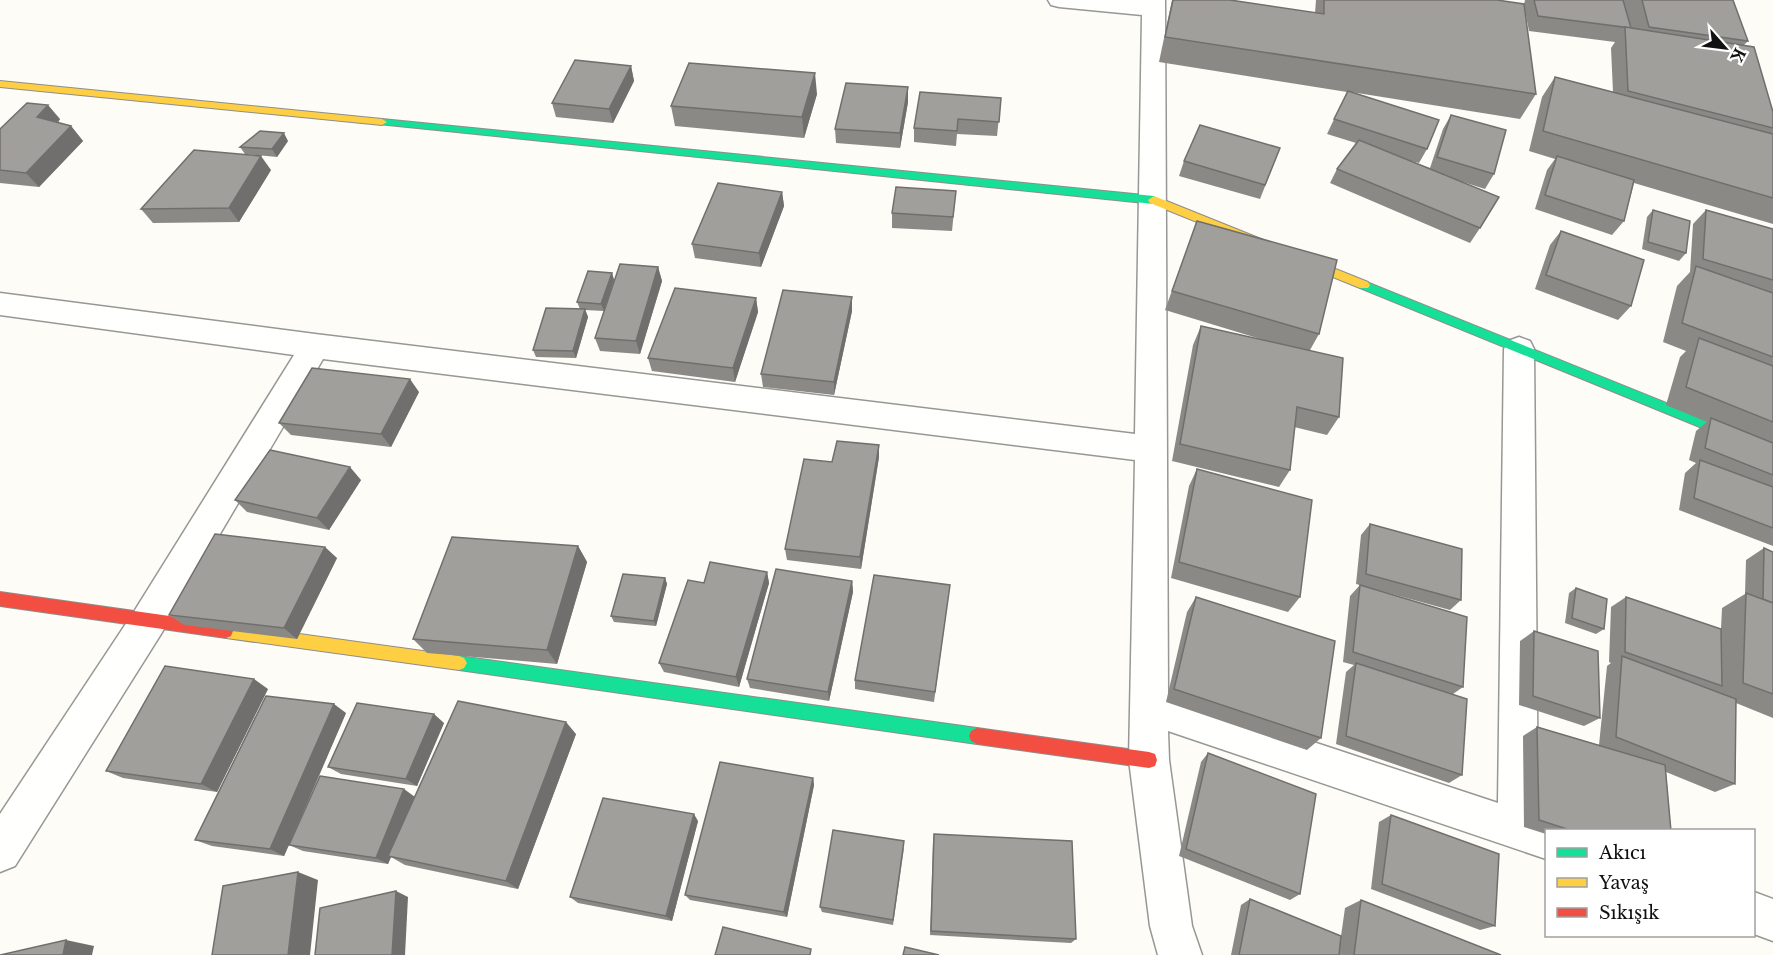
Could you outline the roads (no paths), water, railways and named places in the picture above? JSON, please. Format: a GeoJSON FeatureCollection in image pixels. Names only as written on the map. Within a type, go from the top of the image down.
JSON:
{"type":"FeatureCollection","features":[{"type":"Feature","properties":{"kind":"street"},"geometry":{"type":"LineString","coordinates":[[1059,0],[1154,4],[1149,760],[1171,926],[1180,955]]}},
{"type":"Feature","properties":{"kind":"street"},"geometry":{"type":"LineString","coordinates":[[0,84],[1152,199],[1773,452]]}},
{"type":"Feature","properties":{"kind":"street"},"geometry":{"type":"LineString","coordinates":[[0,304],[315,346],[1151,449]]}},
{"type":"Feature","properties":{"kind":"street"},"geometry":{"type":"LineString","coordinates":[[0,851],[148,622],[315,346]]}},
{"type":"Feature","properties":{"kind":"street"},"geometry":{"type":"LineString","coordinates":[[1149,706],[1532,834],[1520,349]]}},
{"type":"Feature","properties":{"kind":"street"},"geometry":{"type":"LineString","coordinates":[[0,599],[148,622],[1149,760]]}},
{"type":"Feature","properties":{"kind":"street"},"geometry":{"type":"LineString","coordinates":[[1755,913],[1773,920]]}}]}
